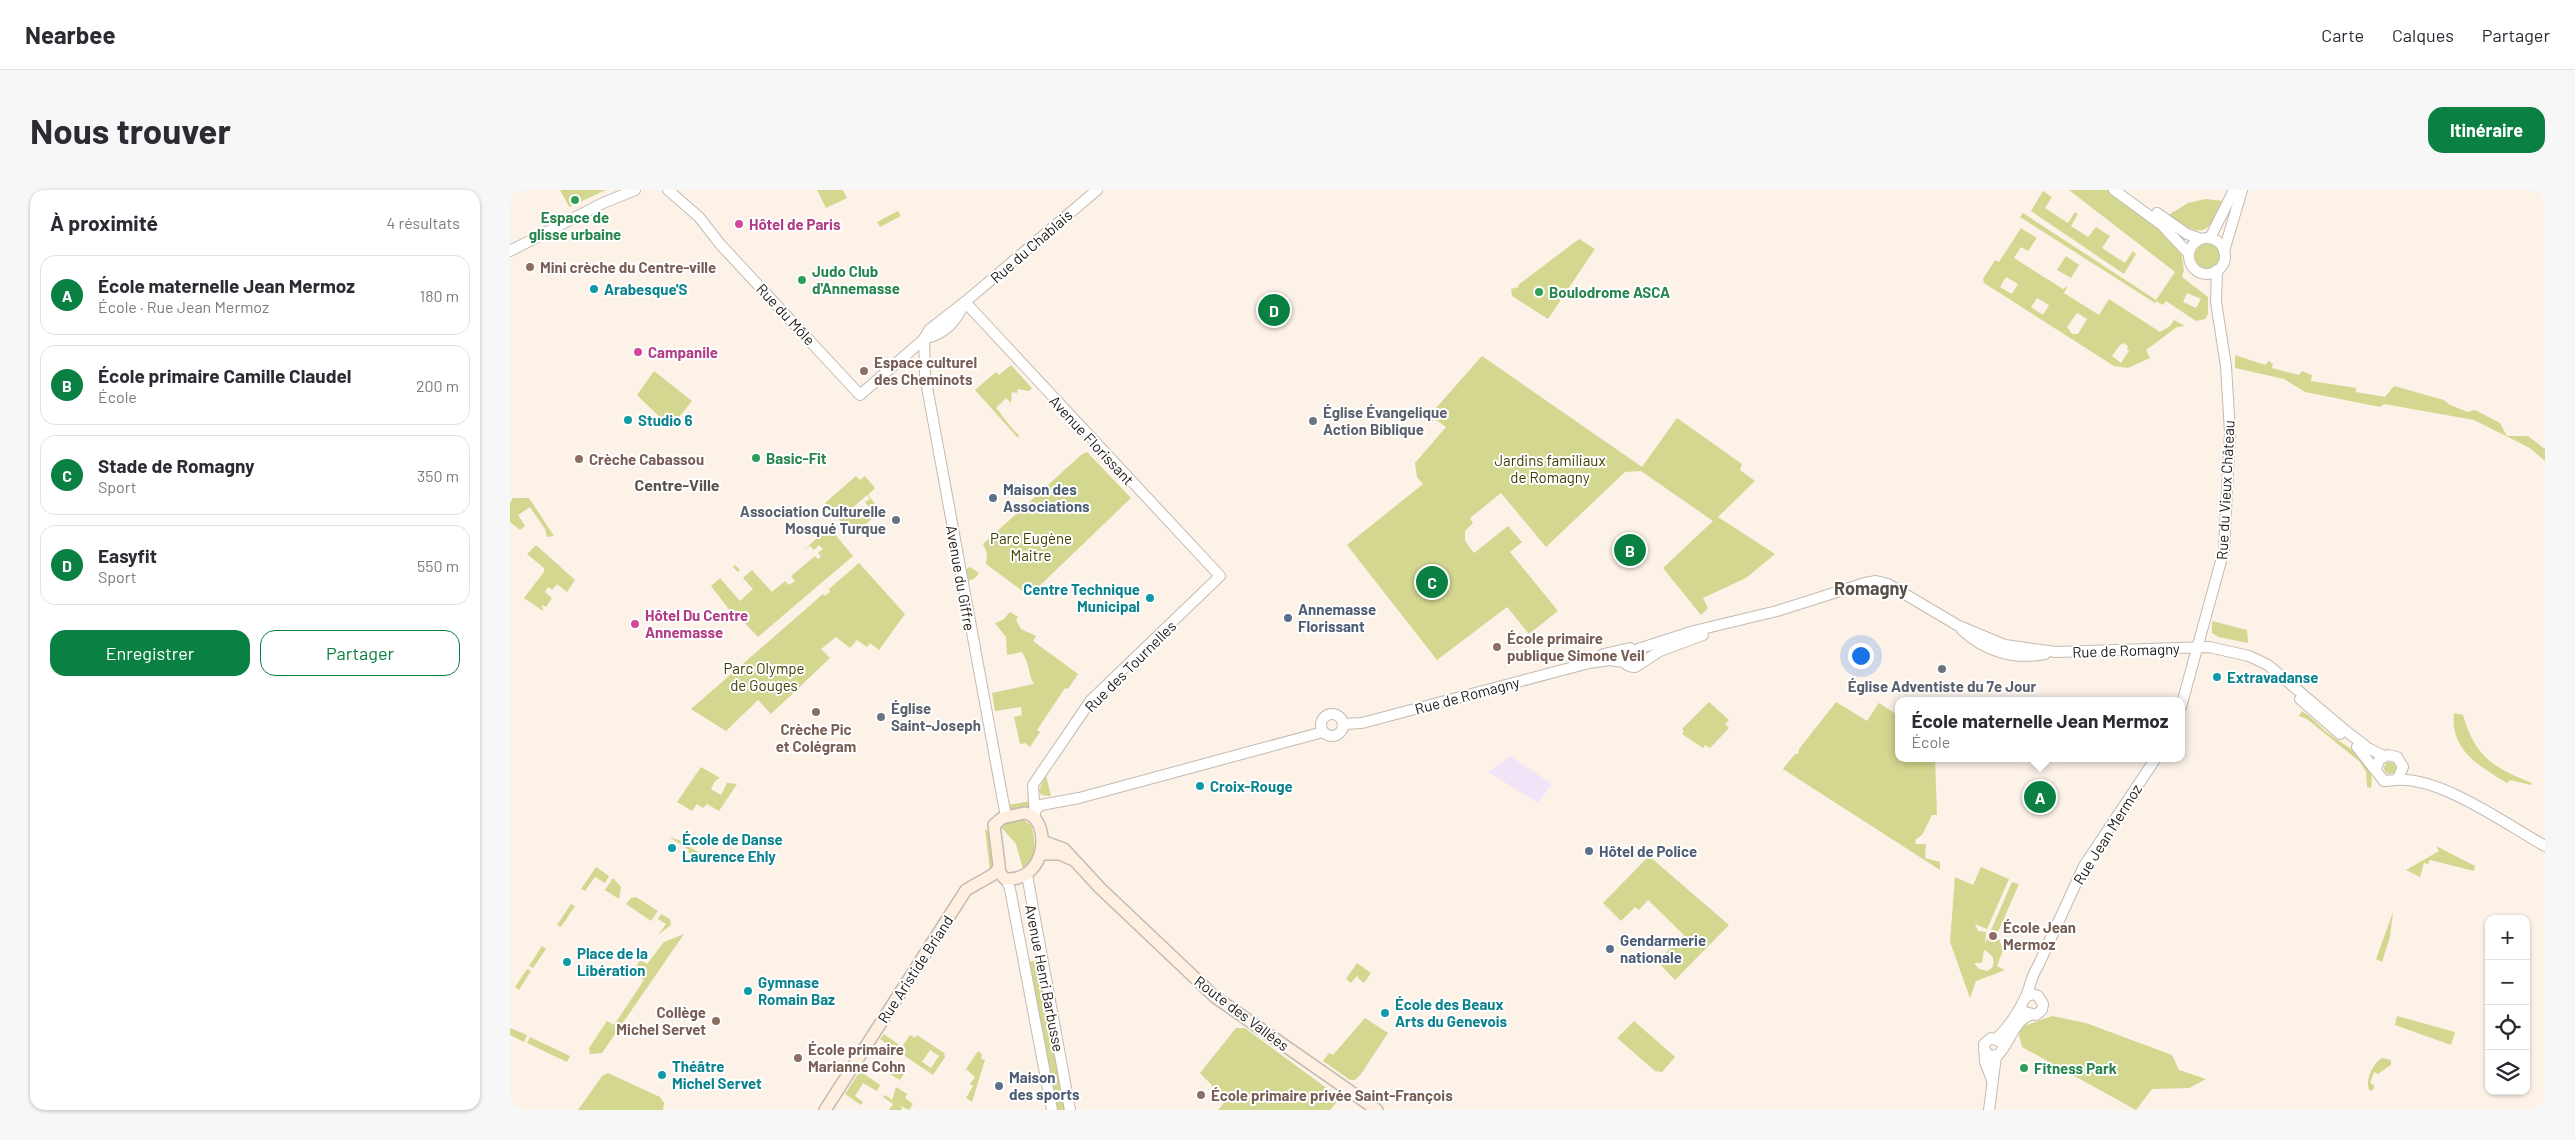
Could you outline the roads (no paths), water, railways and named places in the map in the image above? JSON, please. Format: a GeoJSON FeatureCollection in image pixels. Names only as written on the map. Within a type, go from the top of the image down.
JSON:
{"type":"FeatureCollection","features":[{"type":"Feature","properties":{"kind":"main road"},"geometry":{"type":"LineString","coordinates":[[1024,813],[1034,815],[1042,841],[1041,854],[1034,868],[1027,875],[1003,875],[993,829],[997,820],[1024,813]]}},
{"type":"Feature","properties":{"kind":"main road","name":"Route des Vallées"},"geometry":{"type":"LineString","coordinates":[[1042,841],[1063,848],[1100,888],[1215,997],[1377,1110]]}},
{"type":"Feature","properties":{"kind":"main road"},"geometry":{"type":"LineString","coordinates":[[1041,854],[1060,854],[1075,861]]}},
{"type":"Feature","properties":{"kind":"main road","name":"Rue Aristide Briand"},"geometry":{"type":"LineString","coordinates":[[825,1110],[966,890],[996,873],[1003,875]]}},
{"type":"Feature","properties":{"kind":"street"},"geometry":{"type":"LineString","coordinates":[[510,258],[635,190]]}},
{"type":"Feature","properties":{"kind":"street","name":"Rue du Chablais"},"geometry":{"type":"LineString","coordinates":[[860,395],[924,339],[929,330],[966,302],[1097,190]]}},
{"type":"Feature","properties":{"kind":"street"},"geometry":{"type":"LineString","coordinates":[[2114,190],[2162,225],[2189,254]]}},
{"type":"Feature","properties":{"kind":"street"},"geometry":{"type":"LineString","coordinates":[[2126,190],[2182,230],[2219,243],[2224,251]]}},
{"type":"Feature","properties":{"kind":"street"},"geometry":{"type":"LineString","coordinates":[[2216,302],[2206,280],[2191,264],[2189,254],[2192,245],[2206,239],[2234,190]]}},
{"type":"Feature","properties":{"kind":"street"},"geometry":{"type":"LineString","coordinates":[[2198,271],[2209,273],[2217,270],[2223,262],[2224,251],[2242,190]]}},
{"type":"Feature","properties":{"kind":"street","name":"Rue du Môle"},"geometry":{"type":"LineString","coordinates":[[672,192],[694,212],[860,395]]}},
{"type":"Feature","properties":{"kind":"street"},"geometry":{"type":"LineString","coordinates":[[510,251],[609,204]]}},
{"type":"Feature","properties":{"kind":"street"},"geometry":{"type":"LineString","coordinates":[[2216,302],[2217,270]]}},
{"type":"Feature","properties":{"kind":"street","name":"Avenue Florissant"},"geometry":{"type":"LineString","coordinates":[[966,302],[1220,576]]}},
{"type":"Feature","properties":{"kind":"street","name":"Rue du Vieux Château"},"geometry":{"type":"LineString","coordinates":[[2197,647],[2224,550],[2230,432],[2225,360],[2216,302]]}},
{"type":"Feature","properties":{"kind":"street","name":"Avenue du Giffre"},"geometry":{"type":"LineString","coordinates":[[924,339],[925,376],[1006,817]]}},
{"type":"Feature","properties":{"kind":"street","name":"Rue des Tournelles"},"geometry":{"type":"LineString","coordinates":[[1034,815],[1033,785],[1091,700],[1220,576]]}},
{"type":"Feature","properties":{"kind":"street","name":"Rue de Romagny"},"geometry":{"type":"LineString","coordinates":[[1642,662],[1660,651],[1727,625],[1873,581],[1888,584],[1957,625],[2005,645],[2056,652],[2197,647],[2228,650],[2254,657],[2268,665],[2287,682]]}},
{"type":"Feature","properties":{"kind":"street","name":"Rue de Romagny"},"geometry":{"type":"LineString","coordinates":[[1638,649],[1694,630],[1727,625]]}},
{"type":"Feature","properties":{"kind":"street"},"geometry":{"type":"LineString","coordinates":[[1632,647],[1638,649],[1643,656],[1642,662],[1633,667],[1624,662],[1625,650],[1632,647]]}},
{"type":"Feature","properties":{"kind":"street"},"geometry":{"type":"LineString","coordinates":[[2184,697],[2197,647]]}},
{"type":"Feature","properties":{"kind":"street","name":"Rue de Romagny"},"geometry":{"type":"LineString","coordinates":[[1589,663],[1604,654],[1625,650]]}},
{"type":"Feature","properties":{"kind":"street","name":"Rue de Romagny"},"geometry":{"type":"LineString","coordinates":[[1344,724],[1362,723],[1589,663],[1610,660],[1624,662]]}},
{"type":"Feature","properties":{"kind":"street"},"geometry":{"type":"LineString","coordinates":[[2287,682],[2365,746],[2384,756],[2396,756],[2403,768],[2436,783],[2446,791]]}},
{"type":"Feature","properties":{"kind":"street"},"geometry":{"type":"LineString","coordinates":[[2287,682],[2313,712],[2361,750],[2376,770],[2378,776],[2384,781],[2416,780],[2446,791],[2545,846]]}},
{"type":"Feature","properties":{"kind":"street"},"geometry":{"type":"LineString","coordinates":[[1328,714],[1338,715],[1344,724],[1342,731],[1336,736],[1329,736],[1324,732],[1321,722],[1328,714]]}},
{"type":"Feature","properties":{"kind":"street"},"geometry":{"type":"LineString","coordinates":[[1034,815],[1043,810],[1066,805],[1079,798],[1324,732]]}},
{"type":"Feature","properties":{"kind":"street"},"geometry":{"type":"LineString","coordinates":[[2376,770],[2378,762],[2384,756]]}},
{"type":"Feature","properties":{"kind":"street","name":"Rue Jean Mermoz"},"geometry":{"type":"LineString","coordinates":[[1984,1050],[1987,1040],[1997,1038],[2008,1028],[2024,1001],[2030,979],[2038,966],[2084,866],[2153,762]]}},
{"type":"Feature","properties":{"kind":"street"},"geometry":{"type":"LineString","coordinates":[[2397,780],[2402,775],[2403,768]]}},
{"type":"Feature","properties":{"kind":"street","name":"Avenue Henri Barbusse"},"geometry":{"type":"LineString","coordinates":[[1003,875],[1011,893],[1052,1110]]}},
{"type":"Feature","properties":{"kind":"street","name":"Avenue Henri Barbusse"},"geometry":{"type":"LineString","coordinates":[[1027,875],[1070,1110]]}},
{"type":"Feature","properties":{"kind":"street","name":"Rue Jean Mermoz"},"geometry":{"type":"LineString","coordinates":[[2038,966],[2036,984],[2038,996]]}},
{"type":"Feature","properties":{"kind":"street"},"geometry":{"type":"LineString","coordinates":[[1984,1050],[1990,1056],[1999,1052],[2012,1037],[2018,1022],[2030,1015],[2036,1015],[2042,1010],[2043,1001],[2038,996],[2032,994],[2024,1001],[2024,1011],[2030,1015]]}},
{"type":"Feature","properties":{"kind":"street"},"geometry":{"type":"LineString","coordinates":[[1988,1110],[1992,1080],[1999,1052],[1997,1038]]}},
{"type":"Feature","properties":{"kind":"street"},"geometry":{"type":"LineString","coordinates":[[1984,1050],[1985,1062],[1992,1080]]}},
{"type":"Feature","properties":{"kind":"place","name":"Espace de glisse urbaine"},"geometry":{"type":"Point","coordinates":[575,200]}},
{"type":"Feature","properties":{"kind":"place","name":"Hôtel de Paris"},"geometry":{"type":"Point","coordinates":[739,224]}},
{"type":"Feature","properties":{"kind":"place","name":"Mini crèche du Centre-ville"},"geometry":{"type":"Point","coordinates":[530,267]}},
{"type":"Feature","properties":{"kind":"place","name":"Judo Club d'Annemasse"},"geometry":{"type":"Point","coordinates":[802,280]}},
{"type":"Feature","properties":{"kind":"place","name":"Arabesque'S"},"geometry":{"type":"Point","coordinates":[594,289]}},
{"type":"Feature","properties":{"kind":"place","name":"Boulodrome ASCA"},"geometry":{"type":"Point","coordinates":[1539,292]}},
{"type":"Feature","properties":{"kind":"place","name":"Easyfit"},"geometry":{"type":"Point","coordinates":[1274,310]}},
{"type":"Feature","properties":{"kind":"place","name":"Campanile"},"geometry":{"type":"Point","coordinates":[638,352]}},
{"type":"Feature","properties":{"kind":"place","name":"Espace culturel des Cheminots"},"geometry":{"type":"Point","coordinates":[864,371]}},
{"type":"Feature","properties":{"kind":"place","name":"Studio 6"},"geometry":{"type":"Point","coordinates":[628,420]}},
{"type":"Feature","properties":{"kind":"place","name":"Église Évangelique Action Biblique"},"geometry":{"type":"Point","coordinates":[1313,421]}},
{"type":"Feature","properties":{"kind":"place","name":"Basic-Fit"},"geometry":{"type":"Point","coordinates":[756,458]}},
{"type":"Feature","properties":{"kind":"place","name":"Crèche Cabassou"},"geometry":{"type":"Point","coordinates":[579,459]}},
{"type":"Feature","properties":{"kind":"place","name":"Maison des Associations"},"geometry":{"type":"Point","coordinates":[993,498]}},
{"type":"Feature","properties":{"kind":"place","name":"Association Culturelle Mosqué Turque"},"geometry":{"type":"Point","coordinates":[896,520]}},
{"type":"Feature","properties":{"kind":"place","name":"École primaire Camille Claudel"},"geometry":{"type":"Point","coordinates":[1630,550]}},
{"type":"Feature","properties":{"kind":"place","name":"Stade de Romagny"},"geometry":{"type":"Point","coordinates":[1432,582]}},
{"type":"Feature","properties":{"kind":"place","name":"Centre Technique Municipal"},"geometry":{"type":"Point","coordinates":[1150,598]}},
{"type":"Feature","properties":{"kind":"place","name":"Annemasse Florissant"},"geometry":{"type":"Point","coordinates":[1288,618]}},
{"type":"Feature","properties":{"kind":"place","name":"Hôtel Du Centre Annemasse"},"geometry":{"type":"Point","coordinates":[635,624]}},
{"type":"Feature","properties":{"kind":"place","name":"École primaire publique Simone Veil"},"geometry":{"type":"Point","coordinates":[1497,647]}},
{"type":"Feature","properties":{"kind":"place","name":"Église Adventiste du 7e Jour"},"geometry":{"type":"Point","coordinates":[1942,669]}},
{"type":"Feature","properties":{"kind":"place","name":"Extravadanse"},"geometry":{"type":"Point","coordinates":[2217,677]}},
{"type":"Feature","properties":{"kind":"place","name":"Crèche Pic et Colégram"},"geometry":{"type":"Point","coordinates":[816,712]}},
{"type":"Feature","properties":{"kind":"place","name":"Église Saint-Joseph"},"geometry":{"type":"Point","coordinates":[881,717]}},
{"type":"Feature","properties":{"kind":"place","name":"Croix-Rouge"},"geometry":{"type":"Point","coordinates":[1200,786]}},
{"type":"Feature","properties":{"kind":"place","name":"École maternelle Jean Mermoz"},"geometry":{"type":"Point","coordinates":[2040,797]}},
{"type":"Feature","properties":{"kind":"place","name":"École de Danse Laurence Ehly"},"geometry":{"type":"Point","coordinates":[672,848]}},
{"type":"Feature","properties":{"kind":"place","name":"Hôtel de Police"},"geometry":{"type":"Point","coordinates":[1589,851]}},
{"type":"Feature","properties":{"kind":"place","name":"École Jean Mermoz"},"geometry":{"type":"Point","coordinates":[1993,936]}},
{"type":"Feature","properties":{"kind":"place","name":"Gendarmerie nationale"},"geometry":{"type":"Point","coordinates":[1610,949]}},
{"type":"Feature","properties":{"kind":"place","name":"Place de la Libération"},"geometry":{"type":"Point","coordinates":[567,962]}},
{"type":"Feature","properties":{"kind":"place","name":"Gymnase Romain Baz"},"geometry":{"type":"Point","coordinates":[748,991]}},
{"type":"Feature","properties":{"kind":"place","name":"École des Beaux Arts du Genevois"},"geometry":{"type":"Point","coordinates":[1385,1013]}},
{"type":"Feature","properties":{"kind":"place","name":"Collège Michel Servet"},"geometry":{"type":"Point","coordinates":[716,1021]}},
{"type":"Feature","properties":{"kind":"place","name":"École primaire Marianne Cohn"},"geometry":{"type":"Point","coordinates":[798,1058]}},
{"type":"Feature","properties":{"kind":"place","name":"Fitness Park"},"geometry":{"type":"Point","coordinates":[2024,1068]}},
{"type":"Feature","properties":{"kind":"place","name":"Théâtre Michel Servet"},"geometry":{"type":"Point","coordinates":[662,1075]}},
{"type":"Feature","properties":{"kind":"place","name":"Maison des sports"},"geometry":{"type":"Point","coordinates":[999,1086]}},
{"type":"Feature","properties":{"kind":"place","name":"École primaire privée Saint-François"},"geometry":{"type":"Point","coordinates":[1201,1095]}},
{"type":"Feature","properties":{"kind":"district","name":"Centre-Ville"},"geometry":{"type":"Point","coordinates":[677,484]}},
{"type":"Feature","properties":{"kind":"district","name":"Romagny"},"geometry":{"type":"Point","coordinates":[1871,588]}},
{"type":"Feature","properties":{"kind":"park label","name":"Jardins familiaux de Romagny"},"geometry":{"type":"Point","coordinates":[1550,468]}},
{"type":"Feature","properties":{"kind":"park label","name":"Parc Eugène Maitre"},"geometry":{"type":"Point","coordinates":[1031,546]}},
{"type":"Feature","properties":{"kind":"park label","name":"Parc Olympe de Gouges"},"geometry":{"type":"Point","coordinates":[764,676]}}]}
